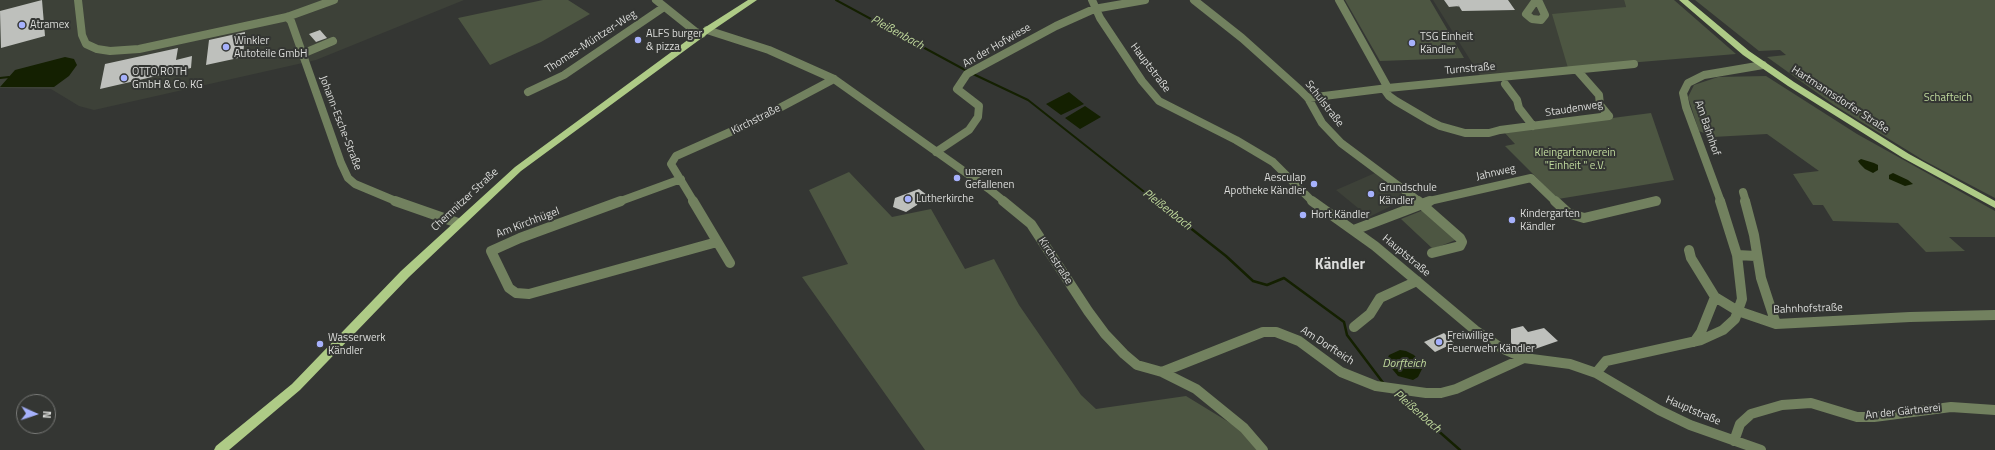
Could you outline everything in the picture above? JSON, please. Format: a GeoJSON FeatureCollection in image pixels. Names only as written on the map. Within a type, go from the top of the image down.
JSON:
{"type":"FeatureCollection","features":[{"type":"Feature","properties":{"kind":"main road","name":"Chemnitzer Straße"},"geometry":{"type":"LineString","coordinates":[[220,450],[296,387],[377,302],[458,223],[518,169],[704,32],[753,0]]}},
{"type":"Feature","properties":{"kind":"main road","name":"Hartmannsdorfer Straße"},"geometry":{"type":"LineString","coordinates":[[1683,0],[1763,65],[1906,156],[1995,205]]}},
{"type":"Feature","properties":{"kind":"street"},"geometry":{"type":"LineString","coordinates":[[78,0],[82,35],[86,44],[97,49],[110,51],[139,48],[287,17],[334,0]]}},
{"type":"Feature","properties":{"kind":"street","name":"Kirchstraße"},"geometry":{"type":"LineString","coordinates":[[656,0],[696,32],[704,32],[769,50],[834,79],[989,189],[1031,224],[1088,311],[1105,334],[1124,354],[1137,365],[1162,372],[1196,389],[1244,428],[1263,450]]}},
{"type":"Feature","properties":{"kind":"street","name":"Hauptstraße"},"geometry":{"type":"LineString","coordinates":[[1092,0],[1094,9],[1142,80],[1159,102],[1236,140],[1268,159],[1281,169],[1312,201],[1376,246],[1475,330],[1501,348],[1524,358],[1570,364],[1596,373],[1658,410],[1690,425],[1761,450]]}},
{"type":"Feature","properties":{"kind":"street","name":"An der Hofwiese"},"geometry":{"type":"LineString","coordinates":[[936,152],[969,130],[978,117],[979,106],[957,89],[970,72],[1056,26],[1094,9],[1145,0]]}},
{"type":"Feature","properties":{"kind":"street","name":"Schulstraße"},"geometry":{"type":"LineString","coordinates":[[1194,0],[1242,38],[1308,98],[1322,123],[1341,143],[1421,202],[1460,238],[1462,242],[1460,246],[1432,253]]}},
{"type":"Feature","properties":{"kind":"street","name":"Staudenweg"},"geometry":{"type":"LineString","coordinates":[[1338,0],[1389,96],[1440,126],[1465,133],[1483,134],[1609,116],[1600,105],[1599,95],[1577,70]]}},
{"type":"Feature","properties":{"kind":"street","name":"Thomas-Müntzer-Weg"},"geometry":{"type":"LineString","coordinates":[[528,92],[564,75],[664,7]]}},
{"type":"Feature","properties":{"kind":"street","name":"Johann-Esche-Straße"},"geometry":{"type":"LineString","coordinates":[[287,17],[291,21],[341,163],[348,178],[355,184],[378,196],[458,223]]}},
{"type":"Feature","properties":{"kind":"street"},"geometry":{"type":"LineString","coordinates":[[302,54],[333,41]]}},
{"type":"Feature","properties":{"kind":"street","name":"Turnstraße"},"geometry":{"type":"LineString","coordinates":[[1308,98],[1386,88],[1634,64]]}},
{"type":"Feature","properties":{"kind":"street","name":"Am Bahnhof"},"geometry":{"type":"LineString","coordinates":[[1738,311],[1742,299],[1737,255],[1729,225],[1686,107],[1683,93],[1688,83],[1704,75],[1763,65]]}},
{"type":"Feature","properties":{"kind":"street","name":"Kirchstraße"},"geometry":{"type":"LineString","coordinates":[[681,179],[671,164],[672,160],[676,156],[736,130],[834,79]]}},
{"type":"Feature","properties":{"kind":"street","name":"Staudenweg"},"geometry":{"type":"LineString","coordinates":[[1505,84],[1517,100],[1519,108],[1533,126]]}},
{"type":"Feature","properties":{"kind":"street","name":"Jahnweg"},"geometry":{"type":"LineString","coordinates":[[1421,202],[1531,178],[1568,213],[1584,218],[1656,201]]}},
{"type":"Feature","properties":{"kind":"street"},"geometry":{"type":"LineString","coordinates":[[681,179],[716,242],[730,263]]}},
{"type":"Feature","properties":{"kind":"street","name":"Am Kirchhügel"},"geometry":{"type":"LineString","coordinates":[[681,179],[520,238],[491,251],[509,288],[516,294],[529,294],[716,242]]}},
{"type":"Feature","properties":{"kind":"street"},"geometry":{"type":"LineString","coordinates":[[1743,192],[1754,235],[1756,256],[1761,278],[1776,324]]}},
{"type":"Feature","properties":{"kind":"street"},"geometry":{"type":"LineString","coordinates":[[1354,230],[1393,216],[1421,202]]}},
{"type":"Feature","properties":{"kind":"street"},"geometry":{"type":"LineString","coordinates":[[1596,373],[1606,361],[1694,342],[1723,330],[1735,319],[1738,311],[1715,297],[1691,258],[1689,250]]}},
{"type":"Feature","properties":{"kind":"street"},"geometry":{"type":"LineString","coordinates":[[1737,255],[1756,256]]}},
{"type":"Feature","properties":{"kind":"street"},"geometry":{"type":"LineString","coordinates":[[1354,327],[1370,314],[1380,298],[1417,281]]}},
{"type":"Feature","properties":{"kind":"street"},"geometry":{"type":"LineString","coordinates":[[1694,342],[1701,332],[1715,297]]}},
{"type":"Feature","properties":{"kind":"street","name":"Bahnhofstraße"},"geometry":{"type":"LineString","coordinates":[[1738,311],[1776,324],[1887,318],[1995,316]]}},
{"type":"Feature","properties":{"kind":"street","name":"Am Dorfteich"},"geometry":{"type":"LineString","coordinates":[[1162,372],[1263,332],[1276,332],[1299,341],[1341,372],[1376,386],[1426,393],[1441,393],[1456,390],[1524,358]]}},
{"type":"Feature","properties":{"kind":"street","name":"An der Gärtnerei"},"geometry":{"type":"LineString","coordinates":[[1734,440],[1740,424],[1751,414],[1782,405],[1812,403],[1857,417],[1874,417],[1951,407],[1995,410]]}},
{"type":"Feature","properties":{"kind":"shaded area"},"geometry":{"type":"Polygon","coordinates":[[[0,0],[464,0],[316,60],[94,110],[79,106],[51,89],[0,88],[0,0]]]}},
{"type":"Feature","properties":{"kind":"shaded area"},"geometry":{"type":"Polygon","coordinates":[[[1433,0],[1624,0],[1626,7],[1568,68],[1482,79],[1433,0]]]}},
{"type":"Feature","properties":{"kind":"shaded area","name":"Grundschule Kändler"},"geometry":{"type":"Polygon","coordinates":[[[1375,173],[1407,198],[1369,217],[1336,190],[1375,173]]]}},
{"type":"Feature","properties":{"kind":"green space"},"geometry":{"type":"Polygon","coordinates":[[[543,0],[568,0],[590,14],[541,42],[490,65],[458,18],[543,0]]]}},
{"type":"Feature","properties":{"kind":"green space","name":"TSG Einheit Kändler"},"geometry":{"type":"Polygon","coordinates":[[[1345,0],[1430,0],[1464,58],[1380,61],[1345,0]]]}},
{"type":"Feature","properties":{"kind":"green space"},"geometry":{"type":"Polygon","coordinates":[[[1624,0],[1674,0],[1736,54],[1568,68],[1552,14],[1626,7],[1624,0]]]}},
{"type":"Feature","properties":{"kind":"green space","name":"Schafteich"},"geometry":{"type":"Polygon","coordinates":[[[1695,0],[1995,0],[1995,198],[1923,160],[1834,105],[1767,57],[1786,55],[1780,50],[1759,51],[1695,0]]]}},
{"type":"Feature","properties":{"kind":"green space"},"geometry":{"type":"Polygon","coordinates":[[[1766,76],[1857,134],[1995,211],[1995,237],[1949,237],[1965,251],[1926,252],[1898,223],[1833,221],[1823,205],[1813,205],[1793,174],[1819,171],[1767,134],[1713,137],[1699,131],[1688,97],[1694,85],[1718,77],[1766,76]]]}},
{"type":"Feature","properties":{"kind":"green space","name":"Kleingartenverein \"Einheit \" e.V."},"geometry":{"type":"Polygon","coordinates":[[[1651,113],[1674,180],[1558,199],[1505,146],[1515,144],[1504,132],[1651,113]]]}},
{"type":"Feature","properties":{"kind":"green space"},"geometry":{"type":"Polygon","coordinates":[[[849,172],[892,217],[931,209],[965,269],[994,259],[1019,305],[1081,395],[1096,409],[1186,396],[1240,429],[1257,450],[925,450],[802,277],[848,264],[809,190],[849,172]]]}},
{"type":"Feature","properties":{"kind":"green space"},"geometry":{"type":"Polygon","coordinates":[[[1426,209],[1458,239],[1433,249],[1401,219],[1426,209]]]}},
{"type":"Feature","properties":{"kind":"water"},"geometry":{"type":"Polygon","coordinates":[[[65,57],[74,59],[77,65],[69,76],[54,87],[0,87],[15,70],[65,57]]]}},
{"type":"Feature","properties":{"kind":"water"},"geometry":{"type":"Polygon","coordinates":[[[1069,92],[1084,104],[1061,115],[1046,104],[1069,92]]]}},
{"type":"Feature","properties":{"kind":"water"},"geometry":{"type":"Polygon","coordinates":[[[1085,106],[1101,117],[1080,129],[1065,118],[1085,106]]]}},
{"type":"Feature","properties":{"kind":"water"},"geometry":{"type":"Polygon","coordinates":[[[1861,159],[1878,165],[1878,170],[1873,173],[1865,169],[1858,161],[1861,159]]]}},
{"type":"Feature","properties":{"kind":"water"},"geometry":{"type":"Polygon","coordinates":[[[1893,173],[1913,184],[1905,186],[1889,179],[1889,175],[1893,173]]]}},
{"type":"Feature","properties":{"kind":"water","name":"Dorfteich"},"geometry":{"type":"Polygon","coordinates":[[[1400,350],[1414,355],[1423,367],[1418,377],[1413,380],[1398,376],[1388,364],[1387,360],[1389,355],[1400,350]]]}},
{"type":"Feature","properties":{"kind":"building","name":"Atramex"},"geometry":{"type":"Polygon","coordinates":[[[42,0],[45,36],[1,48],[0,11],[42,0]]]}},
{"type":"Feature","properties":{"kind":"building"},"geometry":{"type":"Polygon","coordinates":[[[1444,0],[1508,0],[1515,10],[1462,11],[1459,6],[1449,7],[1444,0]]]}},
{"type":"Feature","properties":{"kind":"building"},"geometry":{"type":"Polygon","coordinates":[[[320,30],[327,38],[316,42],[309,34],[320,30]]]}},
{"type":"Feature","properties":{"kind":"building","name":"Winkler Autoteile GmbH"},"geometry":{"type":"Polygon","coordinates":[[[245,32],[243,57],[206,65],[209,40],[245,32]]]}},
{"type":"Feature","properties":{"kind":"building","name":"OTTO ROTH GmbH & Co. KG"},"geometry":{"type":"Polygon","coordinates":[[[178,48],[176,60],[192,56],[191,68],[100,89],[105,64],[178,48]]]}},
{"type":"Feature","properties":{"kind":"building","name":"Lutherkirche"},"geometry":{"type":"Polygon","coordinates":[[[919,189],[927,195],[918,201],[917,205],[906,212],[893,207],[895,198],[919,189]]]}},
{"type":"Feature","properties":{"kind":"building"},"geometry":{"type":"Polygon","coordinates":[[[1523,326],[1528,332],[1544,328],[1558,341],[1532,350],[1530,347],[1511,344],[1511,329],[1523,326]]]}},
{"type":"Feature","properties":{"kind":"building","name":"Freiwillige Feuerwehr Kändler"},"geometry":{"type":"Polygon","coordinates":[[[1444,333],[1454,343],[1435,352],[1424,342],[1444,333]]]}},
{"type":"Feature","properties":{"kind":"waterway","name":"Pleißenbach"},"geometry":{"type":"LineString","coordinates":[[836,0],[967,71]]}},
{"type":"Feature","properties":{"kind":"waterway","name":"Pleißenbach"},"geometry":{"type":"LineString","coordinates":[[971,73],[1028,100],[1157,202]]}},
{"type":"Feature","properties":{"kind":"waterway"},"geometry":{"type":"LineString","coordinates":[[0,78],[9,77]]}},
{"type":"Feature","properties":{"kind":"waterway","name":"Pleißenbach"},"geometry":{"type":"LineString","coordinates":[[1156,201],[1226,256],[1253,281],[1267,285],[1284,278],[1344,322],[1347,335],[1384,384]]}},
{"type":"Feature","properties":{"kind":"waterway","name":"Pleißenbach"},"geometry":{"type":"LineString","coordinates":[[1394,392],[1460,450]]}},
{"type":"Feature","properties":{"kind":"place","name":"Atramex"},"geometry":{"type":"Point","coordinates":[22,25]}},
{"type":"Feature","properties":{"kind":"place","name":"ALFS burger & pizza"},"geometry":{"type":"Point","coordinates":[638,40]}},
{"type":"Feature","properties":{"kind":"place","name":"TSG Einheit Kändler"},"geometry":{"type":"Point","coordinates":[1412,43]}},
{"type":"Feature","properties":{"kind":"place","name":"Winkler Autoteile GmbH"},"geometry":{"type":"Point","coordinates":[226,47]}},
{"type":"Feature","properties":{"kind":"place","name":"OTTO ROTH GmbH & Co. KG"},"geometry":{"type":"Point","coordinates":[124,78]}},
{"type":"Feature","properties":{"kind":"place","name":"unseren Gefallenen"},"geometry":{"type":"Point","coordinates":[957,178]}},
{"type":"Feature","properties":{"kind":"place","name":"Aesculap Apotheke Kändler"},"geometry":{"type":"Point","coordinates":[1314,184]}},
{"type":"Feature","properties":{"kind":"place","name":"Grundschule Kändler"},"geometry":{"type":"Point","coordinates":[1371,194]}},
{"type":"Feature","properties":{"kind":"place","name":"Lutherkirche"},"geometry":{"type":"Point","coordinates":[908,199]}},
{"type":"Feature","properties":{"kind":"place","name":"Hort Kändler"},"geometry":{"type":"Point","coordinates":[1303,215]}},
{"type":"Feature","properties":{"kind":"place","name":"Kindergarten Kändler"},"geometry":{"type":"Point","coordinates":[1512,220]}},
{"type":"Feature","properties":{"kind":"place","name":"Freiwillige Feuerwehr Kändler"},"geometry":{"type":"Point","coordinates":[1439,342]}},
{"type":"Feature","properties":{"kind":"place","name":"Wasserwerk Kändler"},"geometry":{"type":"Point","coordinates":[320,344]}},
{"type":"Feature","properties":{"kind":"district","name":"Kändler"},"geometry":{"type":"Point","coordinates":[1340,265]}}]}
